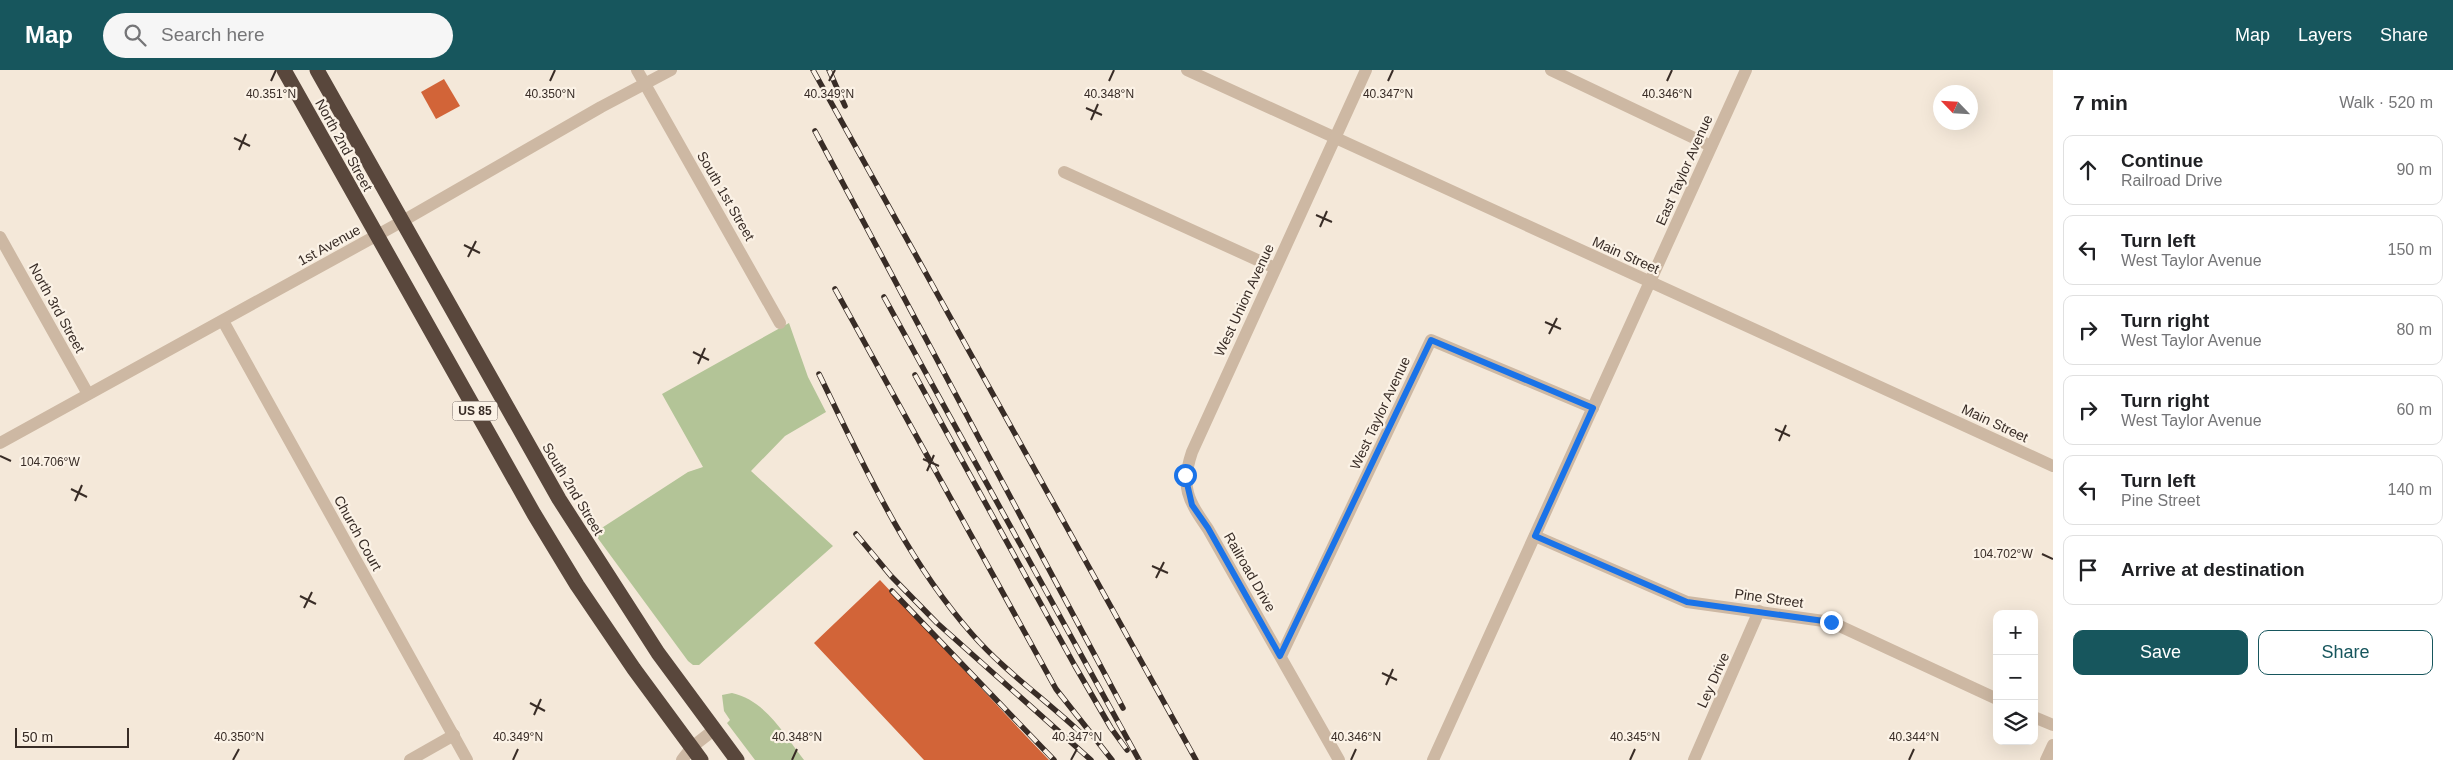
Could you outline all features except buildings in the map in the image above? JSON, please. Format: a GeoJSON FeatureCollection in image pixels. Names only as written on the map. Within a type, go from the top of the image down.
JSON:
{"type":"FeatureCollection","features":[{"type":"Feature","properties":{"kind":"highway","name":"North 2nd Street"},"geometry":{"type":"LineString","coordinates":[[284,70],[376,236]]}},
{"type":"Feature","properties":{"kind":"highway","name":"North 2nd Street"},"geometry":{"type":"LineString","coordinates":[[317,70],[401,222]]}},
{"type":"Feature","properties":{"kind":"highway","name":"South 2nd Street"},"geometry":{"type":"LineString","coordinates":[[401,222],[586,544],[658,653],[737,760]]}},
{"type":"Feature","properties":{"kind":"highway","name":"US 85"},"geometry":{"type":"LineString","coordinates":[[376,236],[534,514],[577,585],[634,669],[701,760]]}},
{"type":"Feature","properties":{"kind":"street","name":"South 1st Street"},"geometry":{"type":"LineString","coordinates":[[637,70],[780,322]]}},
{"type":"Feature","properties":{"kind":"street","name":"1st Avenue"},"geometry":{"type":"LineString","coordinates":[[0,443],[376,236],[671,70]]}},
{"type":"Feature","properties":{"kind":"street","name":"Main Street"},"geometry":{"type":"LineString","coordinates":[[1188,70],[2053,466]]}},
{"type":"Feature","properties":{"kind":"street","name":"West Union Avenue"},"geometry":{"type":"LineString","coordinates":[[1185,475],[1192,452],[1366,70]]}},
{"type":"Feature","properties":{"kind":"street"},"geometry":{"type":"LineString","coordinates":[[1551,70],[1711,146]]}},
{"type":"Feature","properties":{"kind":"street","name":"East Taylor Avenue"},"geometry":{"type":"LineString","coordinates":[[1650,282],[1746,70]]}},
{"type":"Feature","properties":{"kind":"street"},"geometry":{"type":"LineString","coordinates":[[1064,172],[1275,268]]}},
{"type":"Feature","properties":{"kind":"street","name":"North 3rd Street"},"geometry":{"type":"LineString","coordinates":[[0,237],[88,394]]}},
{"type":"Feature","properties":{"kind":"street"},"geometry":{"type":"LineString","coordinates":[[1433,760],[1650,282]]}},
{"type":"Feature","properties":{"kind":"street","name":"Church Court"},"geometry":{"type":"LineString","coordinates":[[223,321],[467,760]]}},
{"type":"Feature","properties":{"kind":"street","name":"West Taylor Avenue"},"geometry":{"type":"LineString","coordinates":[[1280,656],[1431,340],[1593,408]]}},
{"type":"Feature","properties":{"kind":"street","name":"Railroad Drive"},"geometry":{"type":"LineString","coordinates":[[1185,475],[1192,505],[1208,528],[1339,760]]}},
{"type":"Feature","properties":{"kind":"street","name":"Pine Street"},"geometry":{"type":"LineString","coordinates":[[1535,536],[1687,602],[1831,622],[1993,697]]}},
{"type":"Feature","properties":{"kind":"street","name":"Ley Drive"},"geometry":{"type":"LineString","coordinates":[[1694,760],[1759,611]]}},
{"type":"Feature","properties":{"kind":"street"},"geometry":{"type":"LineString","coordinates":[[2038,718],[2053,725]]}},
{"type":"Feature","properties":{"kind":"street"},"geometry":{"type":"LineString","coordinates":[[682,760],[692,747],[715,729]]}},
{"type":"Feature","properties":{"kind":"street"},"geometry":{"type":"LineString","coordinates":[[410,760],[454,735]]}},
{"type":"Feature","properties":{"kind":"street"},"geometry":{"type":"LineString","coordinates":[[2046,760],[2053,745]]}},
{"type":"Feature","properties":{"kind":"green space"},"geometry":{"type":"Polygon","coordinates":[[[789,323],[808,377],[826,412],[785,436],[751,471],[833,546],[699,665],[693,665],[688,661],[594,533],[688,472],[703,467],[662,394],[789,323]]]}},
{"type":"Feature","properties":{"kind":"green space"},"geometry":{"type":"Polygon","coordinates":[[[732,693],[744,697],[764,710],[804,760],[755,760],[727,723],[730,720],[724,711],[722,695],[732,693]]]}},
{"type":"Feature","properties":{"kind":"railway"},"geometry":{"type":"LineString","coordinates":[[813,70],[1196,760]]}},
{"type":"Feature","properties":{"kind":"railway"},"geometry":{"type":"LineString","coordinates":[[829,70],[845,106]]}},
{"type":"Feature","properties":{"kind":"railway"},"geometry":{"type":"LineString","coordinates":[[815,131],[1123,708]]}},
{"type":"Feature","properties":{"kind":"railway"},"geometry":{"type":"LineString","coordinates":[[835,289],[1056,689],[1112,760]]}},
{"type":"Feature","properties":{"kind":"railway"},"geometry":{"type":"LineString","coordinates":[[884,297],[1139,760]]}},
{"type":"Feature","properties":{"kind":"railway"},"geometry":{"type":"LineString","coordinates":[[819,374],[887,509],[926,574],[948,605],[998,661],[1084,736]]}},
{"type":"Feature","properties":{"kind":"railway"},"geometry":{"type":"LineString","coordinates":[[915,375],[1075,666],[1111,728],[1127,750]]}},
{"type":"Feature","properties":{"kind":"railway"},"geometry":{"type":"LineString","coordinates":[[856,534],[891,576],[937,623],[1091,760]]}},
{"type":"Feature","properties":{"kind":"railway"},"geometry":{"type":"LineString","coordinates":[[892,591],[1054,760]]}},
{"type":"Feature","properties":{"kind":"route"},"geometry":{"type":"LineString","coordinates":[[1185,475],[1189,499],[1192,505],[1208,528],[1280,656],[1431,340],[1593,408],[1535,536],[1662,593],[1687,602],[1831,622]]}}]}
